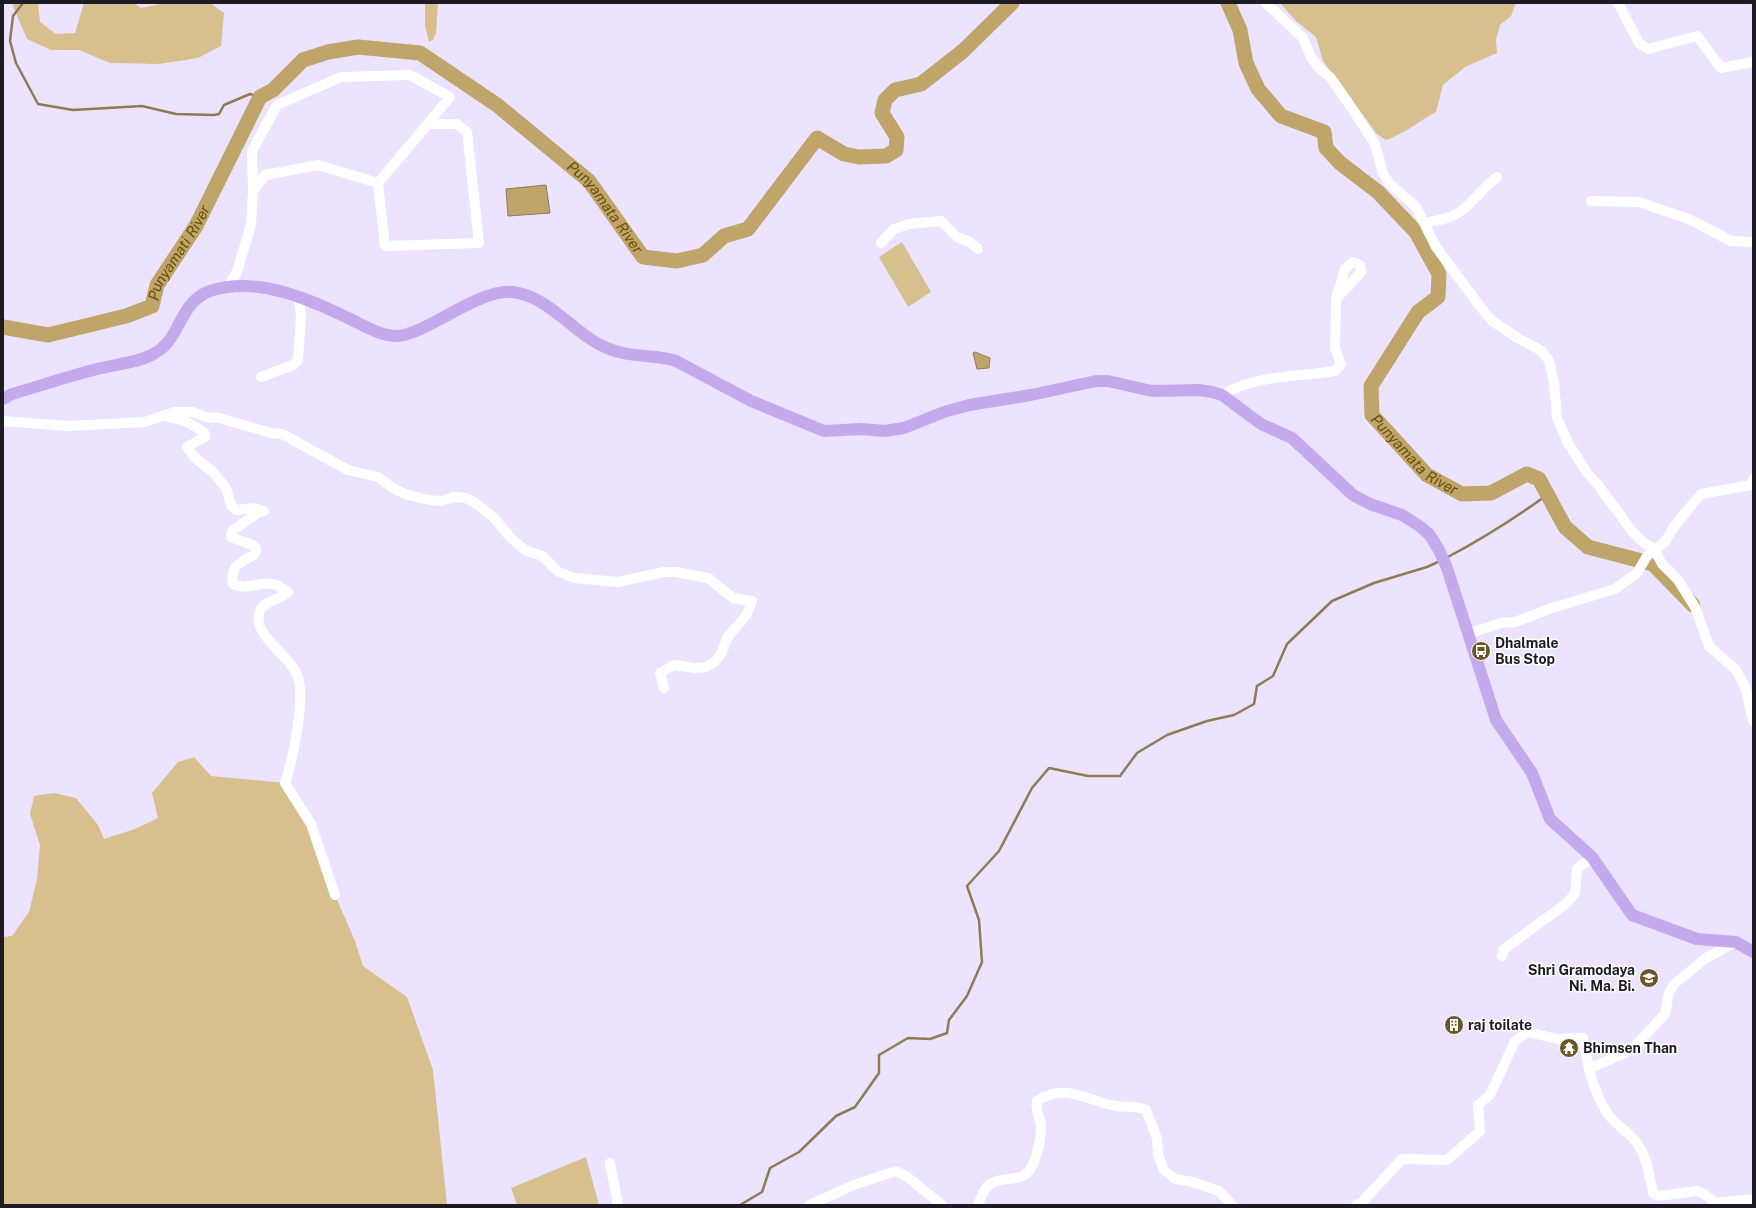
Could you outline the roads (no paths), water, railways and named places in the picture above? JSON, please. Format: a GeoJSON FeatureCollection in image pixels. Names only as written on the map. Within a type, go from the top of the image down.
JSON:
{"type":"FeatureCollection","features":[{"type":"Feature","properties":{"kind":"main road"},"geometry":{"type":"LineString","coordinates":[[3,399],[12,394],[97,369],[144,358],[165,346],[174,333],[181,317],[192,301],[209,292],[228,288],[252,287],[298,295],[378,332],[395,336],[403,336],[429,326],[481,298],[501,292],[511,291],[522,294],[548,306],[590,340],[609,349],[627,354],[664,358],[676,362],[751,401],[824,431],[861,429],[885,431],[904,428],[944,412],[969,405],[1030,395],[1096,381],[1108,381],[1152,391],[1199,390],[1222,395],[1261,424],[1292,438],[1353,495],[1370,504],[1402,515],[1429,534],[1440,550],[1447,568],[1467,634],[1496,720],[1532,773],[1550,819],[1592,857],[1632,915],[1697,939],[1736,942],[1753,952]]}},
{"type":"Feature","properties":{"kind":"street"},"geometry":{"type":"LineString","coordinates":[[1266,3],[1303,38],[1311,57],[1318,68],[1330,77],[1368,131],[1374,144],[1383,173],[1389,183],[1416,207],[1436,247],[1492,320],[1516,337],[1542,351],[1549,360],[1554,383],[1557,418],[1569,445],[1588,474],[1632,530],[1651,553],[1678,580],[1695,607],[1709,646],[1736,670],[1746,689],[1753,721]]}},
{"type":"Feature","properties":{"kind":"street"},"geometry":{"type":"LineString","coordinates":[[1618,3],[1639,43],[1648,49],[1697,36],[1721,68],[1753,62]]}},
{"type":"Feature","properties":{"kind":"street"},"geometry":{"type":"LineString","coordinates":[[228,288],[237,272],[252,225],[252,151],[277,105],[341,77],[410,75],[450,97],[378,183],[385,246],[480,243],[467,132],[456,124],[428,124],[378,183]]}},
{"type":"Feature","properties":{"kind":"street"},"geometry":{"type":"LineString","coordinates":[[252,191],[265,175],[318,165],[378,183]]}},
{"type":"Feature","properties":{"kind":"street"},"geometry":{"type":"LineString","coordinates":[[1425,223],[1451,217],[1473,200],[1485,185],[1497,177]]}},
{"type":"Feature","properties":{"kind":"street"},"geometry":{"type":"LineString","coordinates":[[1591,201],[1639,202],[1691,220],[1731,241],[1753,242]]}},
{"type":"Feature","properties":{"kind":"street"},"geometry":{"type":"LineString","coordinates":[[881,243],[894,228],[909,224],[941,221],[957,237],[970,242],[978,249]]}},
{"type":"Feature","properties":{"kind":"street"},"geometry":{"type":"LineString","coordinates":[[261,377],[293,365],[298,360],[301,316],[298,295]]}},
{"type":"Feature","properties":{"kind":"street"},"geometry":{"type":"LineString","coordinates":[[1222,395],[1231,388],[1255,381],[1335,371],[1341,364],[1335,348],[1336,299]]}},
{"type":"Feature","properties":{"kind":"street"},"geometry":{"type":"LineString","coordinates":[[3,421],[69,426],[145,422],[174,412],[192,412],[204,417],[218,418],[271,433],[282,434],[348,470],[378,477],[392,488],[405,494],[429,500],[441,501],[454,497],[466,498],[478,504],[494,518],[511,538],[525,550],[542,556],[557,570],[574,578],[618,582],[664,572],[676,572],[708,578],[733,598],[752,601],[747,614],[727,638],[722,652],[715,662],[706,667],[695,668],[674,665],[668,668],[660,673],[664,688]]}},
{"type":"Feature","properties":{"kind":"street"},"geometry":{"type":"LineString","coordinates":[[165,416],[182,419],[194,425],[205,434],[205,437],[202,440],[187,447],[194,457],[214,473],[226,488],[231,505],[236,510],[254,508],[264,511],[259,512],[232,531],[231,537],[255,546],[256,550],[254,554],[238,563],[231,575],[233,584],[238,587],[266,584],[277,585],[288,592],[284,596],[262,608],[260,613],[260,627],[266,638],[293,666],[298,678],[298,718],[291,767],[285,783],[311,824],[335,895]]}},
{"type":"Feature","properties":{"kind":"street"},"geometry":{"type":"LineString","coordinates":[[1467,634],[1501,623],[1515,622],[1552,608],[1615,589],[1637,573],[1651,553],[1665,542],[1673,528],[1701,494],[1752,484]]}},
{"type":"Feature","properties":{"kind":"street"},"geometry":{"type":"LineString","coordinates":[[1502,956],[1503,950],[1567,903],[1575,893],[1577,869],[1592,857]]}},
{"type":"Feature","properties":{"kind":"street"},"geometry":{"type":"LineString","coordinates":[[1589,1069],[1631,1050],[1665,1014],[1669,993],[1673,985],[1706,958],[1736,942]]}},
{"type":"Feature","properties":{"kind":"street"},"geometry":{"type":"LineString","coordinates":[[1356,1205],[1362,1202],[1402,1159],[1447,1160],[1480,1132],[1478,1105],[1490,1095],[1515,1041],[1528,1032],[1557,1039],[1583,1038],[1591,1079],[1608,1114],[1636,1141],[1643,1152],[1648,1164],[1653,1193],[1658,1196],[1697,1191],[1704,1194],[1716,1203],[1753,1199]]}},
{"type":"Feature","properties":{"kind":"street"},"geometry":{"type":"LineString","coordinates":[[978,1205],[985,1189],[990,1183],[1001,1180],[1016,1179],[1026,1174],[1033,1164],[1041,1132],[1041,1123],[1035,1110],[1037,1101],[1045,1096],[1063,1092],[1082,1095],[1117,1106],[1138,1107],[1146,1110],[1157,1138],[1158,1155],[1164,1170],[1175,1179],[1193,1182],[1219,1191],[1232,1205]]}},
{"type":"Feature","properties":{"kind":"street"},"geometry":{"type":"LineString","coordinates":[[610,1163],[618,1205]]}},
{"type":"Feature","properties":{"kind":"street"},"geometry":{"type":"LineString","coordinates":[[809,1205],[854,1185],[896,1171],[906,1176],[942,1205]]}},
{"type":"Feature","properties":{"kind":"waterway"},"geometry":{"type":"LineString","coordinates":[[23,3],[13,16],[10,41],[16,63],[38,104],[73,110],[142,106],[176,114],[214,115],[219,114],[224,105],[250,94],[260,97]]}},
{"type":"Feature","properties":{"kind":"waterway","name":"Punyamata River"},"geometry":{"type":"LineString","coordinates":[[3,327],[48,335],[126,316],[152,306],[157,285],[196,226],[260,97],[273,90],[303,60],[328,52],[358,47],[420,53],[497,105],[589,181],[643,257],[677,261],[703,255],[724,236],[748,229],[817,138],[844,154],[859,157],[886,156],[896,150],[897,137],[882,113],[885,100],[895,90],[921,84],[963,51],[1012,3]]}},
{"type":"Feature","properties":{"kind":"waterway","name":"Punyamata River"},"geometry":{"type":"LineString","coordinates":[[1228,3],[1240,30],[1246,63],[1258,89],[1281,116],[1324,132],[1326,148],[1340,163],[1378,192],[1416,232],[1439,274],[1438,297],[1418,312],[1371,386],[1372,415],[1427,475],[1462,494],[1491,493],[1527,474],[1539,479],[1565,527],[1588,547],[1653,564],[1693,605]]}},
{"type":"Feature","properties":{"kind":"waterway"},"geometry":{"type":"LineString","coordinates":[[1446,558],[1498,528],[1547,495]]}},
{"type":"Feature","properties":{"kind":"waterway"},"geometry":{"type":"LineString","coordinates":[[740,1205],[762,1192],[770,1168],[799,1152],[836,1116],[855,1107],[879,1073],[879,1055],[908,1038],[930,1039],[947,1033],[949,1020],[967,996],[982,962],[979,920],[967,886],[999,851],[1032,788],[1049,768],[1088,776],[1120,776],[1137,753],[1167,735],[1207,721],[1234,715],[1254,704],[1257,686],[1273,676],[1287,644],[1332,601],[1374,583],[1427,567],[1440,561]]}},
{"type":"Feature","properties":{"kind":"place","name":"Dhalmale Bus Stop"},"geometry":{"type":"Point","coordinates":[1481,651]}},
{"type":"Feature","properties":{"kind":"place","name":"Shri Gramodaya Ni. Ma. Bi."},"geometry":{"type":"Point","coordinates":[1649,978]}},
{"type":"Feature","properties":{"kind":"place","name":"raj toilate"},"geometry":{"type":"Point","coordinates":[1454,1025]}},
{"type":"Feature","properties":{"kind":"place","name":"Bhimsen Than"},"geometry":{"type":"Point","coordinates":[1569,1048]}},
{"type":"Feature","properties":{"kind":"water label","name":"Punyamati River"},"geometry":{"type":"Point","coordinates":[180,253]}}]}
